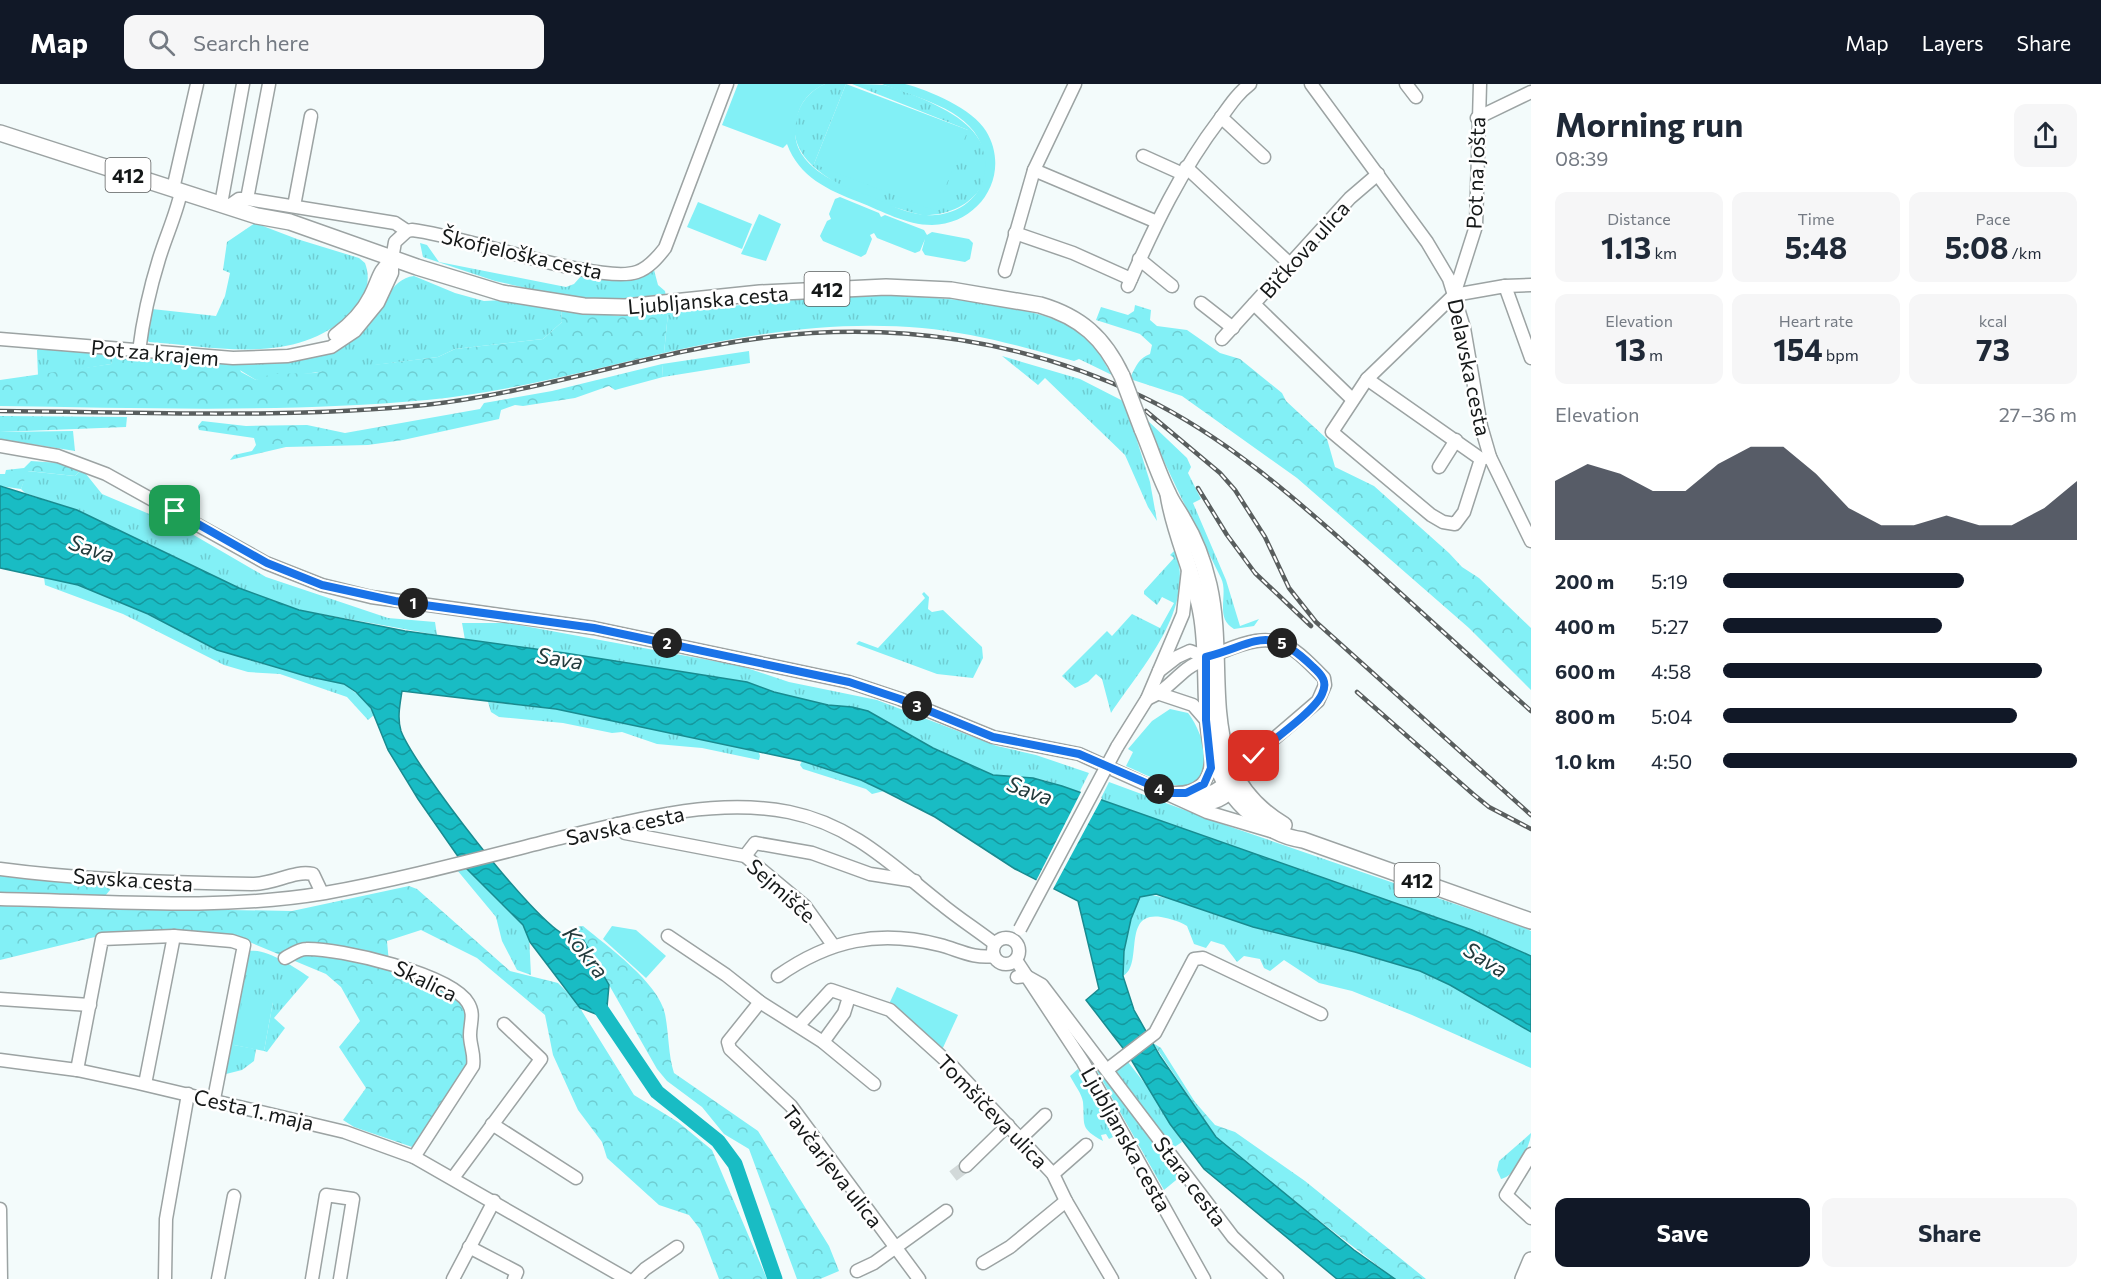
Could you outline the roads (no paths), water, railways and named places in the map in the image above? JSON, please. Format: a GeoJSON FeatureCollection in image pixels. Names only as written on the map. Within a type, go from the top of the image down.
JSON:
{"type":"FeatureCollection","features":[{"type":"Feature","properties":{"kind":"main road","name":"Ljubljanska cesta"},"geometry":{"type":"LineString","coordinates":[[0,133],[225,205],[306,236],[371,257],[392,259],[502,293],[584,306],[634,306],[760,293],[917,287],[1040,305],[1073,317],[1102,341],[1122,376],[1168,494],[1185,523],[1209,583],[1212,656],[1223,751],[1232,784],[1303,840]]}},
{"type":"Feature","properties":{"kind":"main road","name":"Ljubljanska cesta"},"geometry":{"type":"LineString","coordinates":[[1168,494],[1173,524],[1188,560]]}},
{"type":"Feature","properties":{"kind":"main road","name":"412"},"geometry":{"type":"LineString","coordinates":[[1188,560],[1212,656],[1206,720],[1211,748],[1232,784],[1241,806],[1275,832],[1531,921]]}},
{"type":"Feature","properties":{"kind":"main road"},"geometry":{"type":"LineString","coordinates":[[1523,1279],[1531,1260]]}},
{"type":"Feature","properties":{"kind":"street"},"geometry":{"type":"LineString","coordinates":[[139,351],[157,267],[177,213],[177,190],[197,84]]}},
{"type":"Feature","properties":{"kind":"street"},"geometry":{"type":"LineString","coordinates":[[225,205],[243,84]]}},
{"type":"Feature","properties":{"kind":"street"},"geometry":{"type":"LineString","coordinates":[[248,200],[269,84]]}},
{"type":"Feature","properties":{"kind":"street","name":"Škofjeloška cesta"},"geometry":{"type":"LineString","coordinates":[[407,231],[433,233],[594,271],[626,274],[638,272],[649,265],[665,248],[727,84]]}},
{"type":"Feature","properties":{"kind":"street"},"geometry":{"type":"LineString","coordinates":[[1005,271],[1034,170],[1075,84]]}},
{"type":"Feature","properties":{"kind":"street"},"geometry":{"type":"LineString","coordinates":[[1015,233],[1072,253],[1130,282],[1156,222],[1198,147],[1236,96],[1251,84]]}},
{"type":"Feature","properties":{"kind":"street","name":"Delavska cesta"},"geometry":{"type":"LineString","coordinates":[[1311,84],[1442,265],[1464,328],[1485,458],[1531,541]]}},
{"type":"Feature","properties":{"kind":"street"},"geometry":{"type":"LineString","coordinates":[[1406,84],[1416,97]]}},
{"type":"Feature","properties":{"kind":"street","name":"Pot na Jošta"},"geometry":{"type":"LineString","coordinates":[[1454,295],[1476,226],[1477,118],[1480,84]]}},
{"type":"Feature","properties":{"kind":"street"},"geometry":{"type":"LineString","coordinates":[[1477,118],[1531,92]]}},
{"type":"Feature","properties":{"kind":"street"},"geometry":{"type":"LineString","coordinates":[[294,206],[311,117]]}},
{"type":"Feature","properties":{"kind":"street"},"geometry":{"type":"LineString","coordinates":[[1221,117],[1264,157]]}},
{"type":"Feature","properties":{"kind":"street"},"geometry":{"type":"LineString","coordinates":[[1143,156],[1184,171],[1290,264]]}},
{"type":"Feature","properties":{"kind":"street"},"geometry":{"type":"LineString","coordinates":[[1034,170],[1156,222]]}},
{"type":"Feature","properties":{"kind":"street","name":"Bičkova ulica"},"geometry":{"type":"LineString","coordinates":[[1222,339],[1350,198],[1378,174]]}},
{"type":"Feature","properties":{"kind":"street"},"geometry":{"type":"LineString","coordinates":[[225,205],[239,199],[395,223],[407,231],[395,242],[392,259]]}},
{"type":"Feature","properties":{"kind":"street","name":"Pot za krajem"},"geometry":{"type":"LineString","coordinates":[[0,339],[249,358],[288,356],[310,351],[354,320],[371,294],[380,268],[392,259]]}},
{"type":"Feature","properties":{"kind":"street"},"geometry":{"type":"LineString","coordinates":[[1139,260],[1172,286]]}},
{"type":"Feature","properties":{"kind":"street"},"geometry":{"type":"LineString","coordinates":[[1504,285],[1531,358]]}},
{"type":"Feature","properties":{"kind":"street"},"geometry":{"type":"LineString","coordinates":[[1367,379],[1485,458],[1464,512],[1455,524],[1443,522],[1382,475],[1332,432],[1367,379],[1454,295],[1504,285],[1531,285]]}},
{"type":"Feature","properties":{"kind":"street"},"geometry":{"type":"LineString","coordinates":[[1201,303],[1233,328]]}},
{"type":"Feature","properties":{"kind":"street"},"geometry":{"type":"LineString","coordinates":[[1254,304],[1352,399]]}},
{"type":"Feature","properties":{"kind":"street"},"geometry":{"type":"LineString","coordinates":[[1439,467],[1456,440]]}},
{"type":"Feature","properties":{"kind":"street"},"geometry":{"type":"LineString","coordinates":[[0,446],[58,456],[106,474],[267,563],[322,585],[379,598],[594,628],[849,682],[900,699],[993,737],[1079,754],[1169,793],[1210,805],[1232,784]]}},
{"type":"Feature","properties":{"kind":"street","name":"Ljubljanska cesta"},"geometry":{"type":"LineString","coordinates":[[1014,941],[1117,747],[1147,699],[1154,676],[1183,614],[1188,560]]}},
{"type":"Feature","properties":{"kind":"street"},"geometry":{"type":"LineString","coordinates":[[1147,699],[1160,694],[1187,669],[1212,656],[1261,638],[1275,640],[1290,647],[1324,678],[1325,685],[1318,701],[1254,756]]}},
{"type":"Feature","properties":{"kind":"street"},"geometry":{"type":"LineString","coordinates":[[1154,676],[1170,662],[1190,651],[1212,656]]}},
{"type":"Feature","properties":{"kind":"street"},"geometry":{"type":"LineString","coordinates":[[1160,694],[1193,705],[1206,720]]}},
{"type":"Feature","properties":{"kind":"street"},"geometry":{"type":"LineString","coordinates":[[1189,798],[1208,778],[1211,768],[1211,748]]}},
{"type":"Feature","properties":{"kind":"street"},"geometry":{"type":"LineString","coordinates":[[1189,798],[1207,812],[1275,832]]}},
{"type":"Feature","properties":{"kind":"street","name":"Savska cesta"},"geometry":{"type":"LineString","coordinates":[[0,899],[213,902],[270,900],[322,893],[446,866],[617,824],[714,808],[750,808],[788,812],[813,818],[848,834],[896,865],[995,950]]}},
{"type":"Feature","properties":{"kind":"street","name":"Sejmišče"},"geometry":{"type":"LineString","coordinates":[[617,824],[625,833],[745,856],[805,906],[833,945]]}},
{"type":"Feature","properties":{"kind":"street"},"geometry":{"type":"LineString","coordinates":[[745,856],[755,843],[812,853],[870,874],[902,881],[915,881]]}},
{"type":"Feature","properties":{"kind":"street","name":"Savska cesta"},"geometry":{"type":"LineString","coordinates":[[0,869],[194,883],[268,884],[301,872],[313,874],[322,893]]}},
{"type":"Feature","properties":{"kind":"street"},"geometry":{"type":"LineString","coordinates":[[145,1084],[174,936]]}},
{"type":"Feature","properties":{"kind":"street"},"geometry":{"type":"LineString","coordinates":[[77,1070],[102,939],[174,936],[244,945],[214,1099]]}},
{"type":"Feature","properties":{"kind":"street"},"geometry":{"type":"LineString","coordinates":[[668,936],[726,975],[760,1002],[800,1025],[872,1081]]}},
{"type":"Feature","properties":{"kind":"street"},"geometry":{"type":"LineString","coordinates":[[778,976],[805,957],[833,945],[885,937],[940,945],[971,956],[995,950],[1002,939],[1014,941],[1019,952],[1012,962],[999,963],[995,950]]}},
{"type":"Feature","properties":{"kind":"street","name":"Skalica"},"geometry":{"type":"LineString","coordinates":[[285,958],[303,948],[384,960],[424,976],[458,993],[467,1001],[472,1011],[470,1036],[475,1056],[473,1066],[414,1157]]}},
{"type":"Feature","properties":{"kind":"street"},"geometry":{"type":"LineString","coordinates":[[1108,1069],[1155,1033],[1194,959],[1203,958],[1321,1014]]}},
{"type":"Feature","properties":{"kind":"street","name":"Ljubljanska cesta"},"geometry":{"type":"LineString","coordinates":[[1012,962],[1044,1003],[1083,1062],[1204,1279]]}},
{"type":"Feature","properties":{"kind":"street","name":"Stara cesta"},"geometry":{"type":"LineString","coordinates":[[1022,976],[1042,985],[1108,1069],[1186,1177],[1233,1237],[1277,1279]]}},
{"type":"Feature","properties":{"kind":"street","name":"Tomšičeva ulica"},"geometry":{"type":"LineString","coordinates":[[800,1025],[831,990],[890,1010],[952,1067],[1053,1174],[1066,1201],[1112,1279]]}},
{"type":"Feature","properties":{"kind":"street"},"geometry":{"type":"LineString","coordinates":[[823,1042],[844,1013],[849,997]]}},
{"type":"Feature","properties":{"kind":"street"},"geometry":{"type":"LineString","coordinates":[[0,999],[90,1005]]}},
{"type":"Feature","properties":{"kind":"street","name":"Tavčarjeva ulica"},"geometry":{"type":"LineString","coordinates":[[760,1002],[729,1042],[730,1049],[790,1106],[919,1279]]}},
{"type":"Feature","properties":{"kind":"street"},"geometry":{"type":"LineString","coordinates":[[453,1178],[541,1059],[504,1024]]}},
{"type":"Feature","properties":{"kind":"street","name":"Cesta 1. maja"},"geometry":{"type":"LineString","coordinates":[[0,1060],[77,1070],[145,1084],[345,1132],[414,1157],[626,1279]]}},
{"type":"Feature","properties":{"kind":"street"},"geometry":{"type":"LineString","coordinates":[[165,1279],[166,1219],[188,1094]]}},
{"type":"Feature","properties":{"kind":"street"},"geometry":{"type":"LineString","coordinates":[[1021,1138],[1045,1115]]}},
{"type":"Feature","properties":{"kind":"street"},"geometry":{"type":"LineString","coordinates":[[492,1124],[576,1178]]}},
{"type":"Feature","properties":{"kind":"street"},"geometry":{"type":"LineString","coordinates":[[966,1166],[1008,1125]]}},
{"type":"Feature","properties":{"kind":"street"},"geometry":{"type":"LineString","coordinates":[[1053,1174],[1086,1145]]}},
{"type":"Feature","properties":{"kind":"street"},"geometry":{"type":"LineString","coordinates":[[1531,1155],[1506,1196],[1531,1218]]}},
{"type":"Feature","properties":{"kind":"street"},"geometry":{"type":"LineString","coordinates":[[312,1279],[326,1195],[353,1199],[340,1279]]}},
{"type":"Feature","properties":{"kind":"street"},"geometry":{"type":"LineString","coordinates":[[218,1279],[234,1196]]}},
{"type":"Feature","properties":{"kind":"street"},"geometry":{"type":"LineString","coordinates":[[453,1279],[494,1201]]}},
{"type":"Feature","properties":{"kind":"street"},"geometry":{"type":"LineString","coordinates":[[983,1263],[1010,1247],[1066,1201]]}},
{"type":"Feature","properties":{"kind":"street"},"geometry":{"type":"LineString","coordinates":[[0,1209],[1,1279]]}},
{"type":"Feature","properties":{"kind":"street"},"geometry":{"type":"LineString","coordinates":[[857,1271],[897,1247],[946,1211]]}},
{"type":"Feature","properties":{"kind":"street"},"geometry":{"type":"LineString","coordinates":[[469,1247],[517,1272],[514,1279]]}},
{"type":"Feature","properties":{"kind":"street"},"geometry":{"type":"LineString","coordinates":[[635,1279],[677,1247]]}},
{"type":"Feature","properties":{"kind":"water","name":"Sava"},"geometry":{"type":"Polygon","coordinates":[[[0,486],[77,510],[239,588],[299,610],[405,631],[565,653],[747,682],[774,692],[828,705],[868,711],[933,748],[993,775],[1033,778],[1062,786],[1472,930],[1531,956],[1531,1032],[1450,985],[1420,971],[1355,952],[1253,927],[1156,894],[1140,897],[1131,919],[1124,951],[1123,976],[1134,1010],[1160,1056],[1216,1137],[1354,1250],[1395,1279],[1337,1279],[1204,1169],[1170,1124],[1129,1056],[1086,1000],[1099,989],[1078,901],[1015,869],[935,817],[884,791],[861,780],[802,761],[556,709],[402,691],[399,716],[401,731],[428,776],[504,876],[530,904],[567,936],[576,927],[609,985],[606,1018],[580,1008],[530,942],[523,925],[466,868],[418,799],[388,750],[371,708],[356,692],[344,684],[306,676],[217,650],[148,614],[78,585],[0,568],[0,486]]]}},
{"type":"Feature","properties":{"kind":"waterway","name":"Kokra"},"geometry":{"type":"LineString","coordinates":[[596,1002],[657,1092],[718,1141],[735,1164],[775,1279]]}},
{"type":"Feature","properties":{"kind":"tunnel"},"geometry":{"type":"LineString","coordinates":[[953,1176],[966,1166]]}},
{"type":"Feature","properties":{"kind":"railway"},"geometry":{"type":"LineString","coordinates":[[0,411],[266,413],[425,405],[512,391],[726,343],[817,333],[913,334],[1007,349],[1054,362],[1143,397],[1174,413],[1231,450],[1312,514],[1531,711]]}},
{"type":"Feature","properties":{"kind":"railway"},"geometry":{"type":"LineString","coordinates":[[1146,411],[1220,473],[1235,490],[1265,537],[1289,588],[1316,622],[1531,815]]}},
{"type":"Feature","properties":{"kind":"railway"},"geometry":{"type":"LineString","coordinates":[[1198,488],[1227,535],[1255,573],[1311,626]]}},
{"type":"Feature","properties":{"kind":"railway"},"geometry":{"type":"LineString","coordinates":[[1357,692],[1489,807],[1531,829]]}}]}
